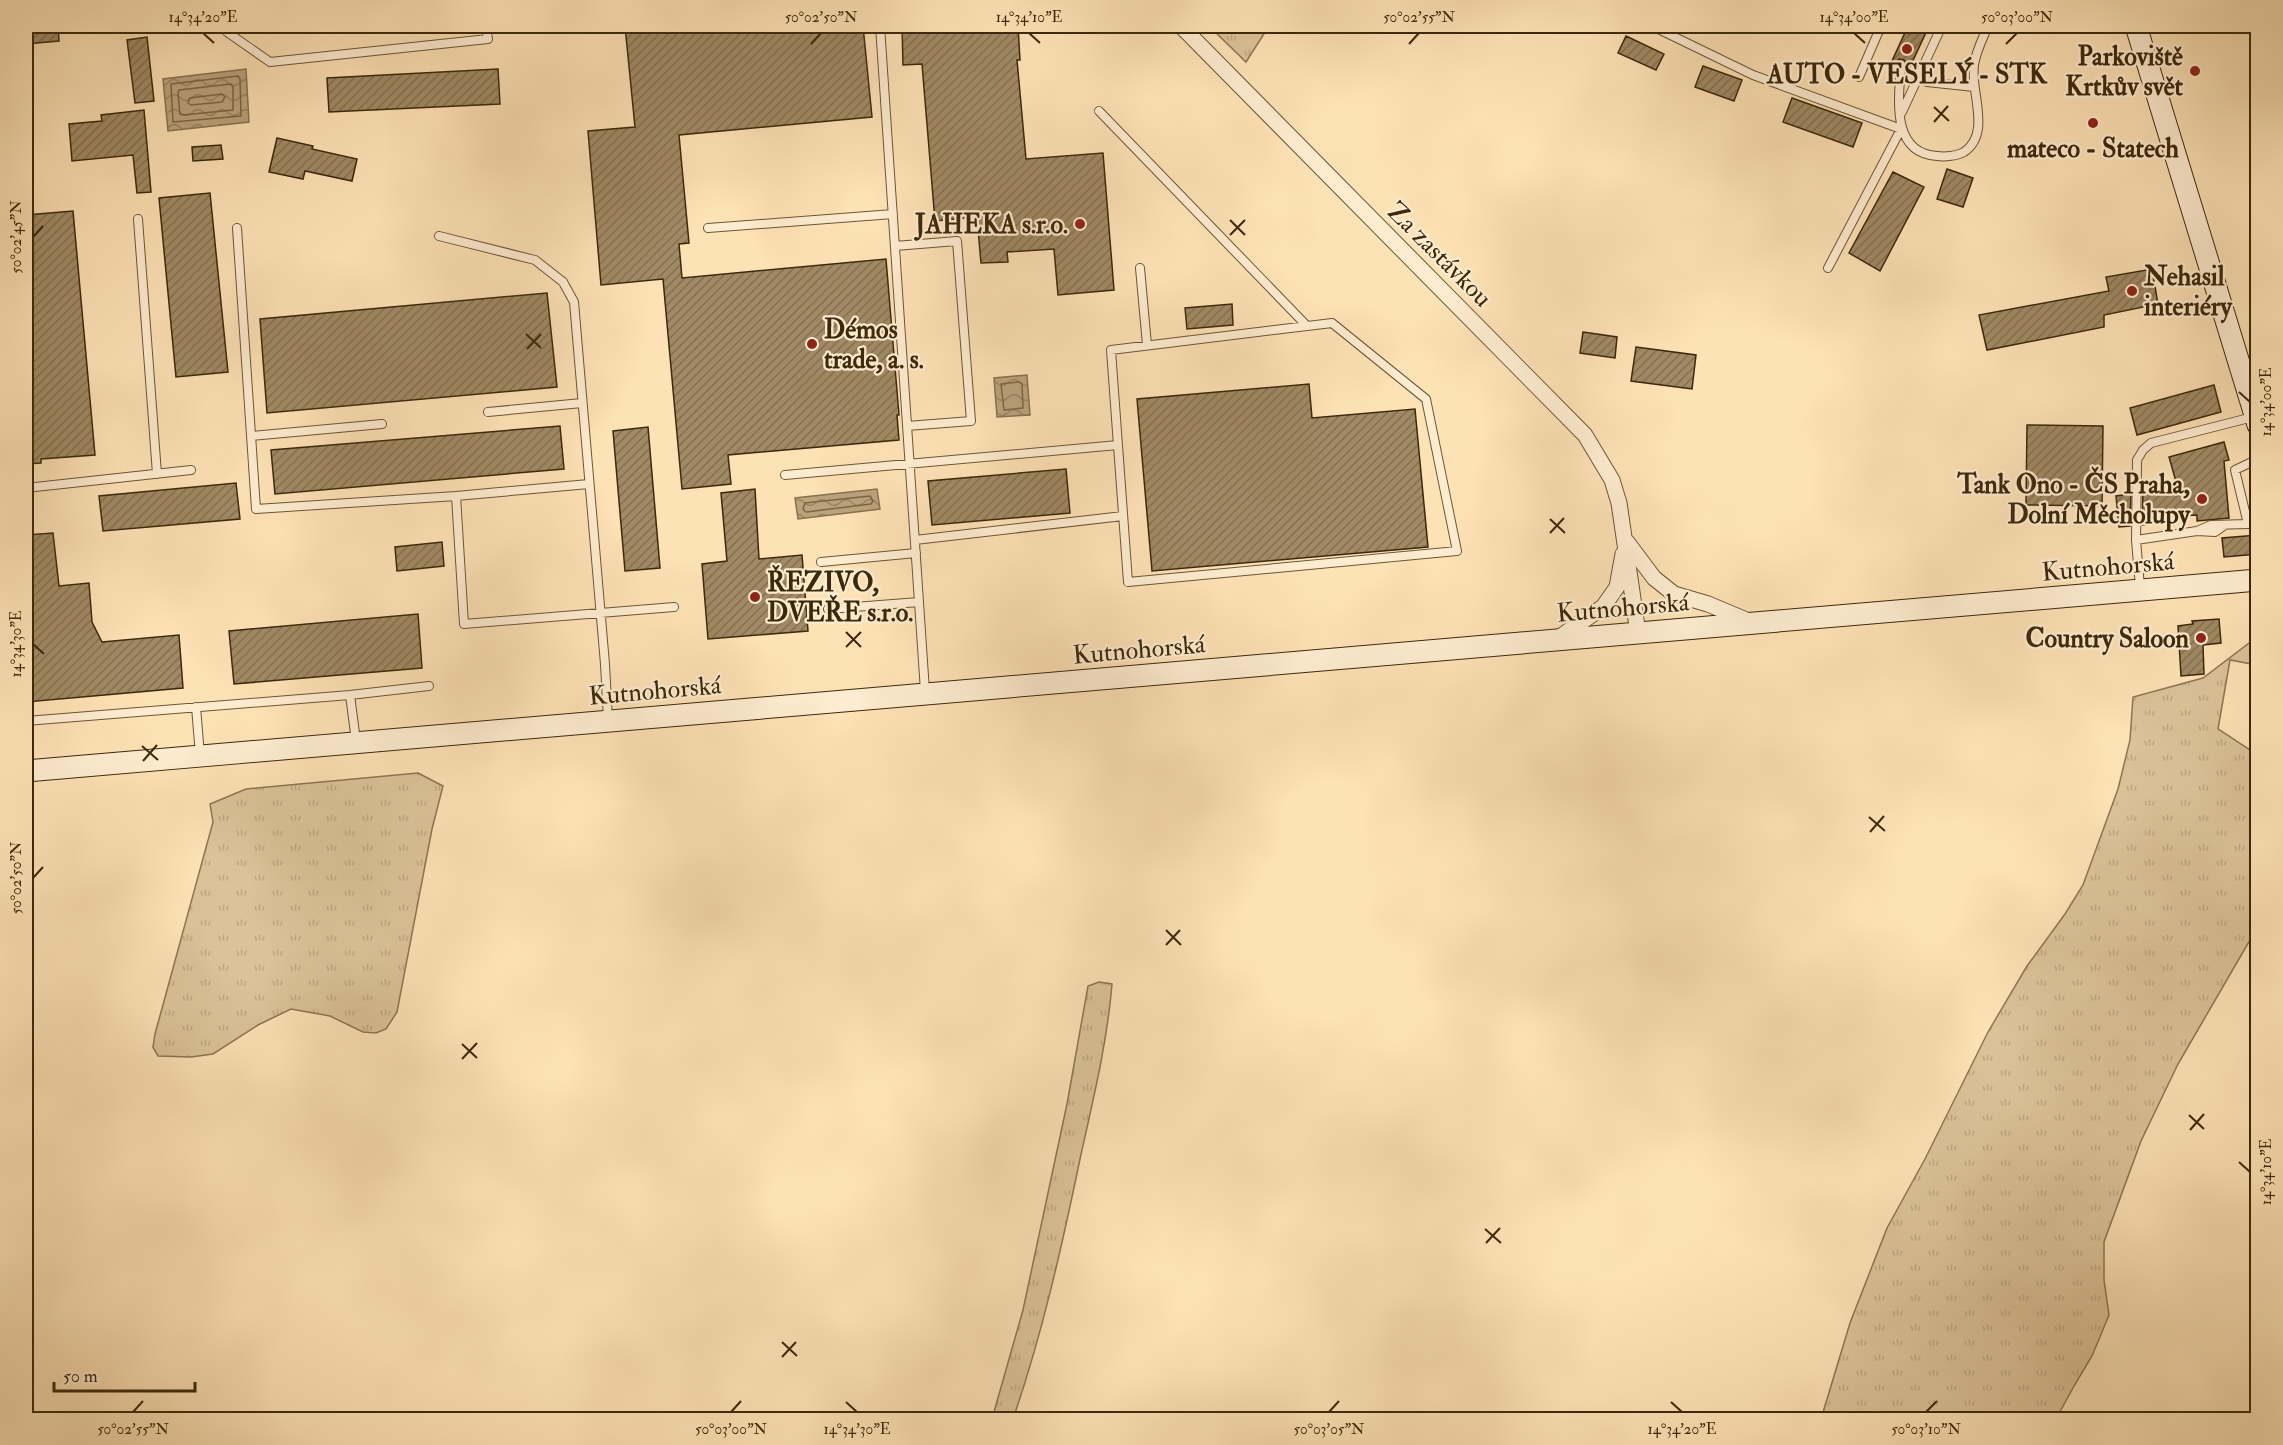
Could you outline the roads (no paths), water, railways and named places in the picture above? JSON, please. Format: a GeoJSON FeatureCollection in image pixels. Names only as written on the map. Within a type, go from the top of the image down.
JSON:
{"type":"FeatureCollection","features":[{"type":"Feature","properties":{"kind":"main road"},"geometry":{"type":"LineString","coordinates":[[2136,26],[2256,421]]}},
{"type":"Feature","properties":{"kind":"main road","name":"Kutnohorská"},"geometry":{"type":"LineString","coordinates":[[26,771],[2258,580]]}},
{"type":"Feature","properties":{"kind":"street","name":"Za zastávkou"},"geometry":{"type":"LineString","coordinates":[[1181,26],[1585,435],[1612,480],[1619,503],[1638,633]]}},
{"type":"Feature","properties":{"kind":"street","name":"Za zastávkou"},"geometry":{"type":"LineString","coordinates":[[1625,540],[1654,578],[1674,594],[1708,604],[1754,623]]}},
{"type":"Feature","properties":{"kind":"street","name":"Za zastávkou"},"geometry":{"type":"LineString","coordinates":[[1555,640],[1603,608],[1617,587],[1625,540]]}},
{"type":"Feature","properties":{"kind":"lane"},"geometry":{"type":"LineString","coordinates":[[226,26],[227,32],[270,62],[488,39],[486,26]]}},
{"type":"Feature","properties":{"kind":"lane"},"geometry":{"type":"LineString","coordinates":[[880,26],[926,694]]}},
{"type":"Feature","properties":{"kind":"lane"},"geometry":{"type":"LineString","coordinates":[[1652,26],[1753,75],[1900,129],[1917,149],[1930,156],[1944,157],[1962,153],[1972,144],[1978,132],[1974,65],[1988,26]]}},
{"type":"Feature","properties":{"kind":"lane"},"geometry":{"type":"LineString","coordinates":[[1859,76],[1881,26]]}},
{"type":"Feature","properties":{"kind":"lane"},"geometry":{"type":"LineString","coordinates":[[1900,116],[1939,32]]}},
{"type":"Feature","properties":{"kind":"lane"},"geometry":{"type":"LineString","coordinates":[[1828,268],[1900,129],[1901,65]]}},
{"type":"Feature","properties":{"kind":"lane"},"geometry":{"type":"LineString","coordinates":[[1927,82],[1974,87]]}},
{"type":"Feature","properties":{"kind":"lane"},"geometry":{"type":"LineString","coordinates":[[1099,111],[1306,325]]}},
{"type":"Feature","properties":{"kind":"lane"},"geometry":{"type":"LineString","coordinates":[[708,228],[893,214]]}},
{"type":"Feature","properties":{"kind":"lane"},"geometry":{"type":"LineString","coordinates":[[138,219],[157,474]]}},
{"type":"Feature","properties":{"kind":"lane"},"geometry":{"type":"LineString","coordinates":[[237,228],[256,509],[456,496],[590,484]]}},
{"type":"Feature","properties":{"kind":"lane"},"geometry":{"type":"LineString","coordinates":[[439,236],[536,260],[563,282],[574,302],[608,721]]}},
{"type":"Feature","properties":{"kind":"lane"},"geometry":{"type":"LineString","coordinates":[[895,246],[957,241],[971,420],[907,426]]}},
{"type":"Feature","properties":{"kind":"lane"},"geometry":{"type":"LineString","coordinates":[[1140,268],[1147,345]]}},
{"type":"Feature","properties":{"kind":"lane"},"geometry":{"type":"LineString","coordinates":[[1332,323],[1426,399],[1457,551],[1128,582],[1111,350],[1306,325],[1332,323]]}},
{"type":"Feature","properties":{"kind":"lane"},"geometry":{"type":"LineString","coordinates":[[488,412],[582,403]]}},
{"type":"Feature","properties":{"kind":"lane"},"geometry":{"type":"LineString","coordinates":[[2140,590],[2136,540],[2137,460],[2143,450],[2151,443],[2256,421]]}},
{"type":"Feature","properties":{"kind":"lane"},"geometry":{"type":"LineString","coordinates":[[251,436],[382,424]]}},
{"type":"Feature","properties":{"kind":"lane"},"geometry":{"type":"LineString","coordinates":[[785,475],[1118,445]]}},
{"type":"Feature","properties":{"kind":"lane"},"geometry":{"type":"LineString","coordinates":[[2136,540],[2197,531],[2211,525],[2248,524],[2235,470],[2258,459]]}},
{"type":"Feature","properties":{"kind":"lane"},"geometry":{"type":"LineString","coordinates":[[26,488],[191,470]]}},
{"type":"Feature","properties":{"kind":"lane"},"geometry":{"type":"LineString","coordinates":[[456,496],[464,624],[674,607]]}},
{"type":"Feature","properties":{"kind":"lane"},"geometry":{"type":"LineString","coordinates":[[915,540],[1123,516]]}},
{"type":"Feature","properties":{"kind":"lane"},"geometry":{"type":"LineString","coordinates":[[821,562],[916,553]]}},
{"type":"Feature","properties":{"kind":"lane"},"geometry":{"type":"LineString","coordinates":[[828,609],[919,602]]}},
{"type":"Feature","properties":{"kind":"lane"},"geometry":{"type":"LineString","coordinates":[[26,721],[429,686]]}},
{"type":"Feature","properties":{"kind":"lane"},"geometry":{"type":"LineString","coordinates":[[350,694],[356,743]]}},
{"type":"Feature","properties":{"kind":"lane"},"geometry":{"type":"LineString","coordinates":[[196,707],[200,756]]}},
{"type":"Feature","properties":{"kind":"water"},"geometry":{"type":"Polygon","coordinates":[[[246,69],[249,122],[168,131],[163,79],[246,69]]]}},
{"type":"Feature","properties":{"kind":"water"},"geometry":{"type":"Polygon","coordinates":[[[1027,375],[1030,415],[997,417],[994,378],[1027,375]]]}},
{"type":"Feature","properties":{"kind":"water"},"geometry":{"type":"Polygon","coordinates":[[[877,489],[880,509],[798,519],[795,498],[877,489]]]}},
{"type":"Feature","properties":{"kind":"place","name":"AUTO - VESELÝ - STK"},"geometry":{"type":"Point","coordinates":[1907,49]}},
{"type":"Feature","properties":{"kind":"place","name":"Parkoviště Krtkův svět"},"geometry":{"type":"Point","coordinates":[2195,71]}},
{"type":"Feature","properties":{"kind":"place","name":"mateco - Statech"},"geometry":{"type":"Point","coordinates":[2093,123]}},
{"type":"Feature","properties":{"kind":"place","name":"JAHEKA s.r.o."},"geometry":{"type":"Point","coordinates":[1080,224]}},
{"type":"Feature","properties":{"kind":"place","name":"Nehasil interiéry"},"geometry":{"type":"Point","coordinates":[2132,291]}},
{"type":"Feature","properties":{"kind":"place","name":"Démos trade, a. s."},"geometry":{"type":"Point","coordinates":[812,344]}},
{"type":"Feature","properties":{"kind":"place","name":"Tank Ono - ČS Praha, Dolní Měcholupy"},"geometry":{"type":"Point","coordinates":[2202,499]}},
{"type":"Feature","properties":{"kind":"place","name":"ŘEZIVO, DVEŘE s.r.o."},"geometry":{"type":"Point","coordinates":[755,597]}},
{"type":"Feature","properties":{"kind":"place","name":"Country Saloon"},"geometry":{"type":"Point","coordinates":[2201,638]}}]}
